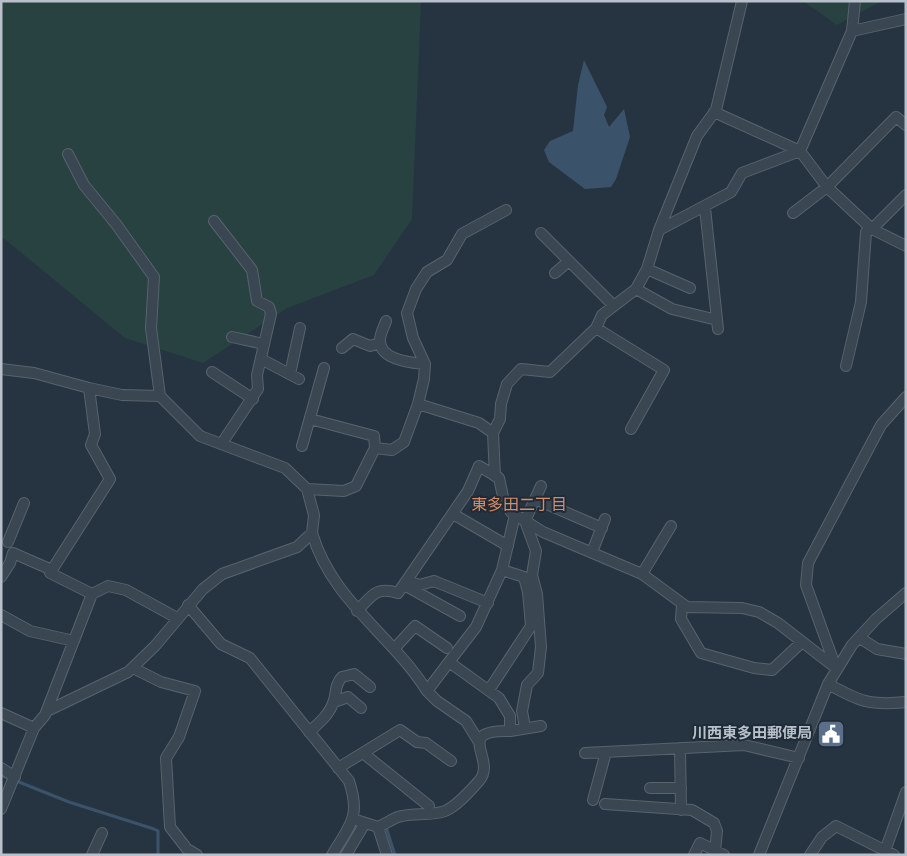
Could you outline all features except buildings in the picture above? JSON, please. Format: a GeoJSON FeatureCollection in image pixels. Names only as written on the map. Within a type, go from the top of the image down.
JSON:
{"type":"FeatureCollection","features":[{"type":"Feature","properties":{"kind":"street"},"geometry":{"type":"LineString","coordinates":[[495,476],[493,433],[500,419],[501,404],[507,384],[521,369],[550,372],[596,328],[602,315],[636,289],[647,269],[659,230],[697,136],[714,112],[742,1]]}},
{"type":"Feature","properties":{"kind":"street"},"geometry":{"type":"LineString","coordinates":[[659,230],[705,208],[731,192],[742,173],[800,150],[852,31],[855,1]]}},
{"type":"Feature","properties":{"kind":"street"},"geometry":{"type":"LineString","coordinates":[[852,31],[906,19]]}},
{"type":"Feature","properties":{"kind":"street"},"geometry":{"type":"LineString","coordinates":[[714,112],[800,150],[828,187],[872,229],[906,246]]}},
{"type":"Feature","properties":{"kind":"street"},"geometry":{"type":"LineString","coordinates":[[792,213],[828,187],[896,117],[906,125]]}},
{"type":"Feature","properties":{"kind":"street"},"geometry":{"type":"LineString","coordinates":[[68,154],[84,185],[116,224],[154,277],[151,328],[160,396],[200,436],[285,468],[307,489],[314,514],[312,533],[316,548],[334,580],[357,611],[411,666],[427,691],[437,701],[466,721],[479,742],[484,770],[481,779],[444,812],[401,816],[378,827],[353,819]]}},
{"type":"Feature","properties":{"kind":"street"},"geometry":{"type":"LineString","coordinates":[[846,366],[861,302],[866,232],[872,229],[906,195]]}},
{"type":"Feature","properties":{"kind":"street"},"geometry":{"type":"LineString","coordinates":[[636,289],[672,309],[718,324],[705,208]]}},
{"type":"Feature","properties":{"kind":"street"},"geometry":{"type":"LineString","coordinates":[[375,448],[392,450],[404,442],[418,404],[424,379],[424,364],[413,338],[407,313],[416,290],[427,272],[447,260],[462,234],[506,210]]}},
{"type":"Feature","properties":{"kind":"street"},"geometry":{"type":"LineString","coordinates":[[214,221],[252,270],[257,301],[269,307],[271,314],[257,375],[258,389],[222,443]]}},
{"type":"Feature","properties":{"kind":"street"},"geometry":{"type":"LineString","coordinates":[[541,233],[614,306]]}},
{"type":"Feature","properties":{"kind":"street"},"geometry":{"type":"LineString","coordinates":[[555,272],[569,261]]}},
{"type":"Feature","properties":{"kind":"street"},"geometry":{"type":"LineString","coordinates":[[647,269],[690,288]]}},
{"type":"Feature","properties":{"kind":"street"},"geometry":{"type":"LineString","coordinates":[[380,343],[386,321]]}},
{"type":"Feature","properties":{"kind":"street"},"geometry":{"type":"LineString","coordinates":[[261,359],[295,376],[300,328]]}},
{"type":"Feature","properties":{"kind":"street"},"geometry":{"type":"LineString","coordinates":[[596,328],[664,370],[632,429]]}},
{"type":"Feature","properties":{"kind":"street"},"geometry":{"type":"LineString","coordinates":[[232,337],[264,344]]}},
{"type":"Feature","properties":{"kind":"street"},"geometry":{"type":"LineString","coordinates":[[342,348],[353,339],[370,346],[380,343]]}},
{"type":"Feature","properties":{"kind":"street"},"geometry":{"type":"LineString","coordinates":[[380,343],[395,360],[424,364]]}},
{"type":"Feature","properties":{"kind":"street"},"geometry":{"type":"LineString","coordinates":[[302,446],[324,368]]}},
{"type":"Feature","properties":{"kind":"street"},"geometry":{"type":"LineString","coordinates":[[1,369],[34,373],[122,395],[160,396]]}},
{"type":"Feature","properties":{"kind":"street"},"geometry":{"type":"LineString","coordinates":[[212,372],[252,398]]}},
{"type":"Feature","properties":{"kind":"street"},"geometry":{"type":"LineString","coordinates":[[89,388],[95,434],[91,445],[110,479],[50,573],[92,594]]}},
{"type":"Feature","properties":{"kind":"street"},"geometry":{"type":"LineString","coordinates":[[836,668],[806,585],[808,563],[881,425],[906,397]]}},
{"type":"Feature","properties":{"kind":"street"},"geometry":{"type":"LineString","coordinates":[[418,404],[479,423],[493,433]]}},
{"type":"Feature","properties":{"kind":"street"},"geometry":{"type":"LineString","coordinates":[[307,489],[344,491],[356,486],[375,448],[374,436],[310,419]]}},
{"type":"Feature","properties":{"kind":"street"},"geometry":{"type":"LineString","coordinates":[[357,611],[377,592],[385,589],[398,593],[468,491],[478,466],[499,478],[503,488],[504,501],[514,515],[543,532],[642,574],[682,605],[702,609],[742,608],[759,612],[778,623],[801,643],[836,668]]}},
{"type":"Feature","properties":{"kind":"street"},"geometry":{"type":"LineString","coordinates":[[525,728],[522,711],[527,685],[538,673],[541,647],[538,594],[532,575],[536,551],[526,522],[541,486]]}},
{"type":"Feature","properties":{"kind":"street"},"geometry":{"type":"LineString","coordinates":[[535,499],[604,524],[592,552]]}},
{"type":"Feature","properties":{"kind":"street"},"geometry":{"type":"LineString","coordinates":[[24,503],[5,540],[13,553],[52,570]]}},
{"type":"Feature","properties":{"kind":"street"},"geometry":{"type":"LineString","coordinates":[[453,514],[508,546]]}},
{"type":"Feature","properties":{"kind":"street"},"geometry":{"type":"LineString","coordinates":[[427,691],[476,627],[488,603],[502,570],[514,515]]}},
{"type":"Feature","properties":{"kind":"street"},"geometry":{"type":"LineString","coordinates":[[642,574],[671,526]]}},
{"type":"Feature","properties":{"kind":"street"},"geometry":{"type":"LineString","coordinates":[[46,711],[128,672],[155,646],[188,605],[222,574],[297,547],[312,533]]}},
{"type":"Feature","properties":{"kind":"street"},"geometry":{"type":"LineString","coordinates":[[1,576],[10,563],[13,553]]}},
{"type":"Feature","properties":{"kind":"street"},"geometry":{"type":"LineString","coordinates":[[489,690],[531,626],[528,592],[524,577],[502,570]]}},
{"type":"Feature","properties":{"kind":"street"},"geometry":{"type":"LineString","coordinates":[[406,583],[419,585],[434,581],[488,603]]}},
{"type":"Feature","properties":{"kind":"street"},"geometry":{"type":"LineString","coordinates":[[406,583],[460,616]]}},
{"type":"Feature","properties":{"kind":"street"},"geometry":{"type":"LineString","coordinates":[[1,809],[34,728],[46,711],[92,594],[108,586],[126,590],[178,618]]}},
{"type":"Feature","properties":{"kind":"street"},"geometry":{"type":"LineString","coordinates":[[759,855],[836,668],[860,638],[906,593]]}},
{"type":"Feature","properties":{"kind":"street"},"geometry":{"type":"LineString","coordinates":[[188,605],[221,644],[250,658],[349,782],[354,797],[353,819],[332,855]]}},
{"type":"Feature","properties":{"kind":"street"},"geometry":{"type":"LineString","coordinates":[[682,605],[681,619],[701,653],[754,668],[772,670],[801,643]]}},
{"type":"Feature","properties":{"kind":"street"},"geometry":{"type":"LineString","coordinates":[[1,614],[30,631],[74,641]]}},
{"type":"Feature","properties":{"kind":"street"},"geometry":{"type":"LineString","coordinates":[[394,649],[415,626],[447,648]]}},
{"type":"Feature","properties":{"kind":"street"},"geometry":{"type":"LineString","coordinates":[[860,638],[877,649],[906,654]]}},
{"type":"Feature","properties":{"kind":"street"},"geometry":{"type":"LineString","coordinates":[[449,662],[499,698],[510,716],[510,731]]}},
{"type":"Feature","properties":{"kind":"street"},"geometry":{"type":"LineString","coordinates":[[133,668],[161,682],[194,691],[179,737],[166,758],[170,827],[187,849],[197,855]]}},
{"type":"Feature","properties":{"kind":"street"},"geometry":{"type":"LineString","coordinates":[[309,732],[321,722],[334,702],[334,692],[342,677],[354,674],[370,687]]}},
{"type":"Feature","properties":{"kind":"street"},"geometry":{"type":"LineString","coordinates":[[828,684],[861,702],[890,704],[906,702]]}},
{"type":"Feature","properties":{"kind":"street"},"geometry":{"type":"LineString","coordinates":[[334,702],[348,697],[361,708]]}},
{"type":"Feature","properties":{"kind":"street"},"geometry":{"type":"LineString","coordinates":[[1,713],[34,728]]}},
{"type":"Feature","properties":{"kind":"street"},"geometry":{"type":"LineString","coordinates":[[479,742],[480,737],[490,731],[510,731],[540,726]]}},
{"type":"Feature","properties":{"kind":"street"},"geometry":{"type":"LineString","coordinates":[[338,768],[400,730],[418,742],[426,743],[451,761]]}},
{"type":"Feature","properties":{"kind":"street"},"geometry":{"type":"LineString","coordinates":[[585,752],[744,745],[799,758]]}},
{"type":"Feature","properties":{"kind":"street"},"geometry":{"type":"LineString","coordinates":[[680,748],[681,810]]}},
{"type":"Feature","properties":{"kind":"street"},"geometry":{"type":"LineString","coordinates":[[593,800],[606,752]]}},
{"type":"Feature","properties":{"kind":"street"},"geometry":{"type":"LineString","coordinates":[[364,753],[429,806]]}},
{"type":"Feature","properties":{"kind":"street"},"geometry":{"type":"LineString","coordinates":[[1,768],[15,776]]}},
{"type":"Feature","properties":{"kind":"street"},"geometry":{"type":"LineString","coordinates":[[650,788],[681,788]]}},
{"type":"Feature","properties":{"kind":"street"},"geometry":{"type":"LineString","coordinates":[[810,855],[822,837],[836,826],[890,853],[906,792]]}},
{"type":"Feature","properties":{"kind":"street"},"geometry":{"type":"LineString","coordinates":[[605,804],[692,810],[714,823],[720,853]]}},
{"type":"Feature","properties":{"kind":"street"},"geometry":{"type":"LineString","coordinates":[[346,855],[365,823]]}},
{"type":"Feature","properties":{"kind":"street"},"geometry":{"type":"LineString","coordinates":[[378,827],[387,855]]}},
{"type":"Feature","properties":{"kind":"street"},"geometry":{"type":"LineString","coordinates":[[92,855],[102,833]]}},
{"type":"Feature","properties":{"kind":"street"},"geometry":{"type":"LineString","coordinates":[[694,855],[700,843],[720,853]]}},
{"type":"Feature","properties":{"kind":"green space"},"geometry":{"type":"Polygon","coordinates":[[[1,1],[421,1],[412,219],[374,275],[287,308],[203,363],[125,338],[1,236],[1,1]]]}},
{"type":"Feature","properties":{"kind":"green space"},"geometry":{"type":"Polygon","coordinates":[[[803,1],[882,1],[837,25],[803,1]]]}},
{"type":"Feature","properties":{"kind":"water"},"geometry":{"type":"Polygon","coordinates":[[[584,60],[607,107],[604,115],[609,127],[624,109],[630,137],[616,179],[611,187],[585,189],[549,162],[544,150],[550,141],[573,131],[578,85],[584,60]]]}},
{"type":"Feature","properties":{"kind":"waterway"},"geometry":{"type":"LineString","coordinates":[[1,775],[8,778]]}},
{"type":"Feature","properties":{"kind":"waterway"},"geometry":{"type":"LineString","coordinates":[[14,780],[69,802],[158,831],[158,855]]}},
{"type":"Feature","properties":{"kind":"waterway"},"geometry":{"type":"LineString","coordinates":[[386,827],[395,855]]}},
{"type":"Feature","properties":{"kind":"place","name":"川西東多田郵便局"},"geometry":{"type":"Point","coordinates":[831,734]}},
{"type":"Feature","properties":{"kind":"district","name":"東多田二丁目"},"geometry":{"type":"Point","coordinates":[519,506]}}]}
